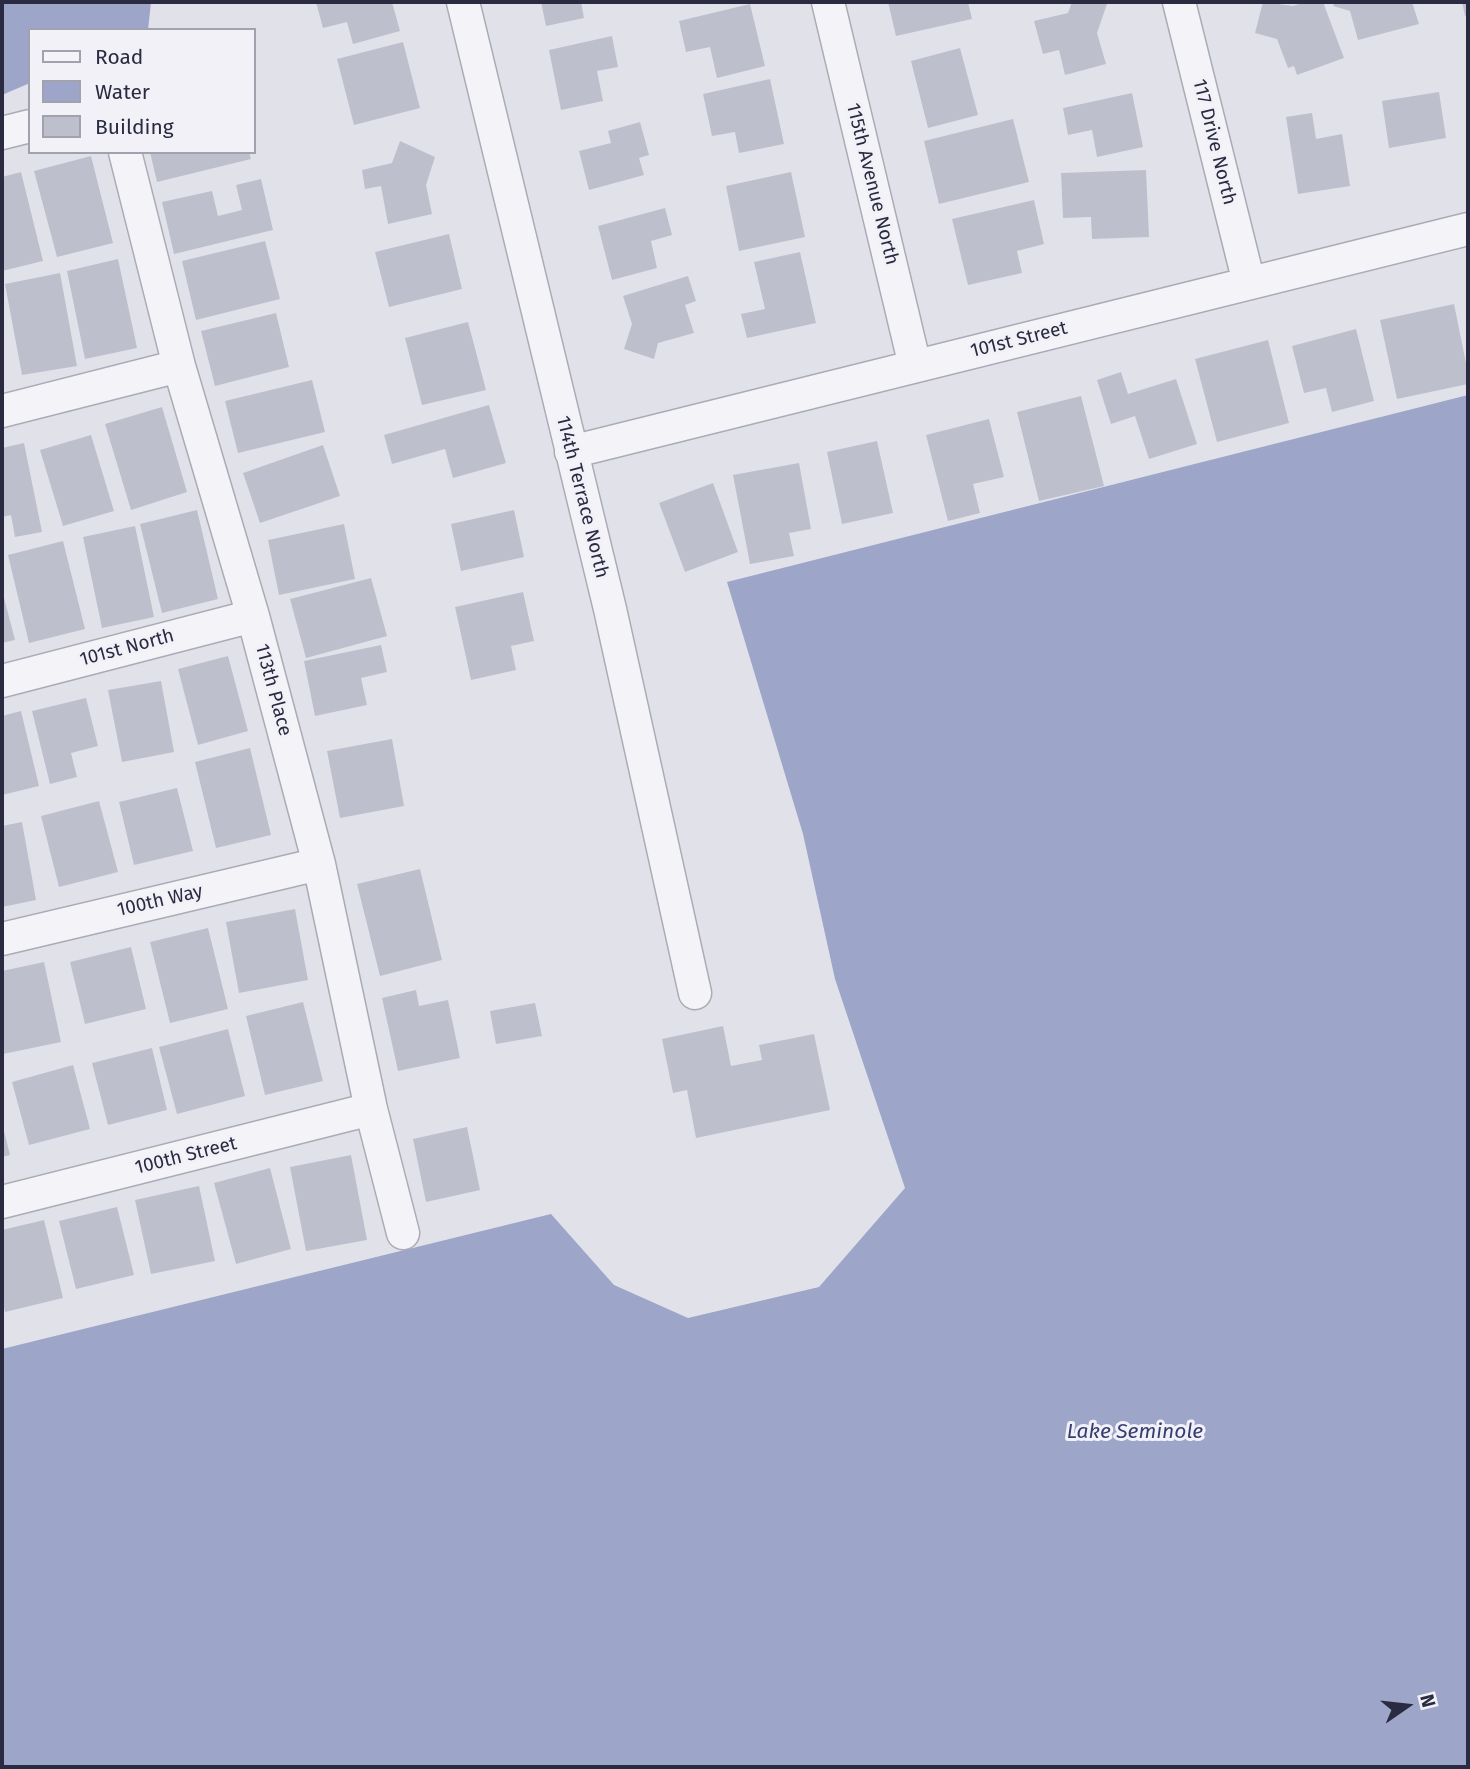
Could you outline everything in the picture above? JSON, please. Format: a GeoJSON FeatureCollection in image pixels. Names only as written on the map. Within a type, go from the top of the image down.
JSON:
{"type":"FeatureCollection","features":[{"type":"Feature","properties":{"kind":"street","name":"114th Terrace North"},"geometry":{"type":"LineString","coordinates":[[463,2],[610,609],[695,993]]}},
{"type":"Feature","properties":{"kind":"street","name":"115th Avenue North"},"geometry":{"type":"LineString","coordinates":[[828,2],[915,366]]}},
{"type":"Feature","properties":{"kind":"street","name":"117 Drive North"},"geometry":{"type":"LineString","coordinates":[[1179,2],[1249,283]]}},
{"type":"Feature","properties":{"kind":"street"},"geometry":{"type":"LineString","coordinates":[[2,133],[28,126]]}},
{"type":"Feature","properties":{"kind":"street","name":"113th Place"},"geometry":{"type":"LineString","coordinates":[[126,154],[179,366],[253,616],[319,864],[371,1109],[403,1233]]}},
{"type":"Feature","properties":{"kind":"street","name":"101st Street"},"geometry":{"type":"LineString","coordinates":[[571,452],[1468,229]]}},
{"type":"Feature","properties":{"kind":"street"},"geometry":{"type":"LineString","coordinates":[[2,411],[179,366]]}},
{"type":"Feature","properties":{"kind":"street","name":"101st North"},"geometry":{"type":"LineString","coordinates":[[2,681],[253,616]]}},
{"type":"Feature","properties":{"kind":"street","name":"100th Way"},"geometry":{"type":"LineString","coordinates":[[2,939],[319,864]]}},
{"type":"Feature","properties":{"kind":"street","name":"100th Street"},"geometry":{"type":"LineString","coordinates":[[2,1202],[371,1109]]}},
{"type":"Feature","properties":{"kind":"water"},"geometry":{"type":"Polygon","coordinates":[[[2,2],[151,2],[148,28],[28,28],[28,84],[2,95],[2,2]]]}},
{"type":"Feature","properties":{"kind":"water","name":"Lake Seminole"},"geometry":{"type":"Polygon","coordinates":[[[1468,395],[1468,1767],[2,1767],[2,1349],[551,1214],[614,1285],[688,1318],[819,1287],[905,1188],[835,979],[803,834],[727,582],[1468,395]]]}},
{"type":"Feature","properties":{"kind":"building"},"geometry":{"type":"Polygon","coordinates":[[[316,2],[392,2],[400,31],[353,44],[347,22],[323,28],[316,2]]]}},
{"type":"Feature","properties":{"kind":"building"},"geometry":{"type":"Polygon","coordinates":[[[541,2],[581,2],[584,18],[546,26],[541,2]]]}},
{"type":"Feature","properties":{"kind":"building"},"geometry":{"type":"Polygon","coordinates":[[[888,2],[968,2],[972,19],[896,36],[888,2]]]}},
{"type":"Feature","properties":{"kind":"building"},"geometry":{"type":"Polygon","coordinates":[[[1072,2],[1107,4],[1097,33],[1106,64],[1065,75],[1059,50],[1043,54],[1034,21],[1068,13],[1072,2]]]}},
{"type":"Feature","properties":{"kind":"building"},"geometry":{"type":"Polygon","coordinates":[[[1263,2],[1293,6],[1306,2],[1323,2],[1344,58],[1297,75],[1294,66],[1288,68],[1277,39],[1255,33],[1263,2]]]}},
{"type":"Feature","properties":{"kind":"building"},"geometry":{"type":"Polygon","coordinates":[[[1335,2],[1412,2],[1419,24],[1358,40],[1350,11],[1333,6],[1335,2]]]}},
{"type":"Feature","properties":{"kind":"building"},"geometry":{"type":"Polygon","coordinates":[[[1462,2],[1468,2],[1468,15],[1465,16],[1462,2]]]}},
{"type":"Feature","properties":{"kind":"building"},"geometry":{"type":"Polygon","coordinates":[[[750,4],[765,66],[717,78],[710,47],[686,52],[679,21],[750,4]]]}},
{"type":"Feature","properties":{"kind":"building"},"geometry":{"type":"Polygon","coordinates":[[[612,36],[618,67],[597,71],[603,101],[561,110],[549,50],[612,36]]]}},
{"type":"Feature","properties":{"kind":"building"},"geometry":{"type":"Polygon","coordinates":[[[403,42],[420,108],[354,125],[337,59],[403,42]]]}},
{"type":"Feature","properties":{"kind":"building"},"geometry":{"type":"Polygon","coordinates":[[[960,48],[978,115],[928,128],[911,61],[960,48]]]}},
{"type":"Feature","properties":{"kind":"building"},"geometry":{"type":"Polygon","coordinates":[[[770,79],[784,144],[739,153],[735,132],[712,136],[703,94],[770,79]]]}},
{"type":"Feature","properties":{"kind":"building"},"geometry":{"type":"Polygon","coordinates":[[[1439,92],[1446,138],[1389,148],[1382,101],[1439,92]]]}},
{"type":"Feature","properties":{"kind":"building"},"geometry":{"type":"Polygon","coordinates":[[[1132,93],[1143,147],[1097,157],[1092,130],[1068,135],[1063,108],[1132,93]]]}},
{"type":"Feature","properties":{"kind":"building"},"geometry":{"type":"Polygon","coordinates":[[[1312,113],[1316,139],[1342,134],[1350,186],[1298,194],[1286,117],[1312,113]]]}},
{"type":"Feature","properties":{"kind":"building"},"geometry":{"type":"Polygon","coordinates":[[[1013,119],[1029,182],[939,204],[924,141],[1013,119]]]}},
{"type":"Feature","properties":{"kind":"building"},"geometry":{"type":"Polygon","coordinates":[[[640,122],[649,155],[639,158],[644,175],[589,190],[579,151],[611,143],[608,131],[640,122]]]}},
{"type":"Feature","properties":{"kind":"building"},"geometry":{"type":"Polygon","coordinates":[[[400,141],[435,157],[426,185],[432,214],[388,224],[381,186],[365,189],[362,170],[392,163],[400,141]]]}},
{"type":"Feature","properties":{"kind":"building"},"geometry":{"type":"Polygon","coordinates":[[[150,154],[250,154],[251,159],[157,182],[150,154]]]}},
{"type":"Feature","properties":{"kind":"building"},"geometry":{"type":"Polygon","coordinates":[[[91,156],[113,243],[57,257],[34,171],[91,156]]]}},
{"type":"Feature","properties":{"kind":"building"},"geometry":{"type":"Polygon","coordinates":[[[1146,170],[1149,237],[1092,239],[1091,217],[1063,218],[1061,173],[1146,170]]]}},
{"type":"Feature","properties":{"kind":"building"},"geometry":{"type":"Polygon","coordinates":[[[21,172],[43,261],[2,271],[2,177],[21,172]]]}},
{"type":"Feature","properties":{"kind":"building"},"geometry":{"type":"Polygon","coordinates":[[[791,172],[805,237],[739,251],[726,186],[791,172]]]}},
{"type":"Feature","properties":{"kind":"building"},"geometry":{"type":"Polygon","coordinates":[[[261,179],[273,230],[174,254],[162,202],[212,191],[218,216],[242,210],[236,185],[261,179]]]}},
{"type":"Feature","properties":{"kind":"building"},"geometry":{"type":"Polygon","coordinates":[[[1034,200],[1044,244],[1017,251],[1022,273],[968,285],[952,219],[1034,200]]]}},
{"type":"Feature","properties":{"kind":"building"},"geometry":{"type":"Polygon","coordinates":[[[665,208],[672,235],[651,241],[657,268],[612,280],[598,226],[665,208]]]}},
{"type":"Feature","properties":{"kind":"building"},"geometry":{"type":"Polygon","coordinates":[[[449,234],[462,289],[389,307],[375,252],[449,234]]]}},
{"type":"Feature","properties":{"kind":"building"},"geometry":{"type":"Polygon","coordinates":[[[265,241],[280,299],[196,320],[182,261],[265,241]]]}},
{"type":"Feature","properties":{"kind":"building"},"geometry":{"type":"Polygon","coordinates":[[[800,252],[816,323],[747,338],[741,314],[765,309],[754,262],[800,252]]]}},
{"type":"Feature","properties":{"kind":"building"},"geometry":{"type":"Polygon","coordinates":[[[118,259],[137,348],[85,359],[67,271],[118,259]]]}},
{"type":"Feature","properties":{"kind":"building"},"geometry":{"type":"Polygon","coordinates":[[[60,273],[77,366],[22,375],[5,284],[60,273]]]}},
{"type":"Feature","properties":{"kind":"building"},"geometry":{"type":"Polygon","coordinates":[[[688,276],[696,301],[685,305],[694,333],[658,343],[654,359],[624,349],[632,324],[623,296],[688,276]]]}},
{"type":"Feature","properties":{"kind":"building"},"geometry":{"type":"Polygon","coordinates":[[[1454,304],[1468,384],[1397,399],[1380,320],[1454,304]]]}},
{"type":"Feature","properties":{"kind":"building"},"geometry":{"type":"Polygon","coordinates":[[[276,313],[289,367],[215,386],[201,331],[276,313]]]}},
{"type":"Feature","properties":{"kind":"building"},"geometry":{"type":"Polygon","coordinates":[[[468,322],[486,390],[422,405],[405,338],[468,322]]]}},
{"type":"Feature","properties":{"kind":"building"},"geometry":{"type":"Polygon","coordinates":[[[1356,329],[1374,401],[1332,412],[1326,388],[1304,393],[1292,346],[1356,329]]]}},
{"type":"Feature","properties":{"kind":"building"},"geometry":{"type":"Polygon","coordinates":[[[1268,340],[1289,423],[1217,442],[1195,359],[1268,340]]]}},
{"type":"Feature","properties":{"kind":"building"},"geometry":{"type":"Polygon","coordinates":[[[1121,372],[1128,394],[1176,379],[1197,444],[1149,459],[1135,416],[1111,424],[1097,380],[1121,372]]]}},
{"type":"Feature","properties":{"kind":"building"},"geometry":{"type":"Polygon","coordinates":[[[312,380],[325,432],[238,453],[225,401],[312,380]]]}},
{"type":"Feature","properties":{"kind":"building"},"geometry":{"type":"Polygon","coordinates":[[[1081,396],[1104,486],[1039,501],[1017,412],[1081,396]]]}},
{"type":"Feature","properties":{"kind":"building"},"geometry":{"type":"Polygon","coordinates":[[[489,405],[506,463],[453,478],[445,449],[392,464],[384,435],[489,405]]]}},
{"type":"Feature","properties":{"kind":"building"},"geometry":{"type":"Polygon","coordinates":[[[162,407],[187,492],[131,510],[105,424],[162,407]]]}},
{"type":"Feature","properties":{"kind":"building"},"geometry":{"type":"Polygon","coordinates":[[[989,419],[1004,477],[973,484],[980,513],[948,521],[926,435],[989,419]]]}},
{"type":"Feature","properties":{"kind":"building"},"geometry":{"type":"Polygon","coordinates":[[[91,435],[114,511],[63,526],[40,450],[91,435]]]}},
{"type":"Feature","properties":{"kind":"building"},"geometry":{"type":"Polygon","coordinates":[[[877,441],[893,513],[842,524],[827,452],[877,441]]]}},
{"type":"Feature","properties":{"kind":"building"},"geometry":{"type":"Polygon","coordinates":[[[24,443],[42,532],[15,537],[11,515],[2,517],[2,448],[24,443]]]}},
{"type":"Feature","properties":{"kind":"building"},"geometry":{"type":"Polygon","coordinates":[[[323,445],[340,496],[260,523],[243,473],[323,445]]]}},
{"type":"Feature","properties":{"kind":"building"},"geometry":{"type":"Polygon","coordinates":[[[799,463],[811,529],[789,533],[794,556],[750,564],[733,475],[799,463]]]}},
{"type":"Feature","properties":{"kind":"building"},"geometry":{"type":"Polygon","coordinates":[[[713,483],[738,552],[685,572],[659,503],[713,483]]]}},
{"type":"Feature","properties":{"kind":"building"},"geometry":{"type":"Polygon","coordinates":[[[197,510],[218,599],[162,613],[140,524],[197,510]]]}},
{"type":"Feature","properties":{"kind":"building"},"geometry":{"type":"Polygon","coordinates":[[[514,510],[524,557],[461,571],[451,524],[514,510]]]}},
{"type":"Feature","properties":{"kind":"building"},"geometry":{"type":"Polygon","coordinates":[[[344,524],[355,579],[279,595],[268,540],[344,524]]]}},
{"type":"Feature","properties":{"kind":"building"},"geometry":{"type":"Polygon","coordinates":[[[135,526],[154,617],[102,628],[83,537],[135,526]]]}},
{"type":"Feature","properties":{"kind":"building"},"geometry":{"type":"Polygon","coordinates":[[[63,541],[85,629],[29,643],[8,555],[63,541]]]}},
{"type":"Feature","properties":{"kind":"building"},"geometry":{"type":"Polygon","coordinates":[[[371,578],[387,636],[306,658],[290,599],[371,578]]]}},
{"type":"Feature","properties":{"kind":"building"},"geometry":{"type":"Polygon","coordinates":[[[2,590],[15,640],[2,643],[2,590]]]}},
{"type":"Feature","properties":{"kind":"building"},"geometry":{"type":"Polygon","coordinates":[[[523,592],[534,641],[511,646],[516,670],[471,680],[455,607],[523,592]]]}},
{"type":"Feature","properties":{"kind":"building"},"geometry":{"type":"Polygon","coordinates":[[[381,645],[387,672],[361,678],[367,705],[315,716],[304,661],[381,645]]]}},
{"type":"Feature","properties":{"kind":"building"},"geometry":{"type":"Polygon","coordinates":[[[228,656],[248,731],[198,745],[178,669],[228,656]]]}},
{"type":"Feature","properties":{"kind":"building"},"geometry":{"type":"Polygon","coordinates":[[[161,681],[174,752],[122,762],[108,690],[161,681]]]}},
{"type":"Feature","properties":{"kind":"building"},"geometry":{"type":"Polygon","coordinates":[[[86,698],[98,746],[71,753],[77,777],[50,784],[32,711],[86,698]]]}},
{"type":"Feature","properties":{"kind":"building"},"geometry":{"type":"Polygon","coordinates":[[[21,711],[39,786],[2,795],[2,716],[21,711]]]}},
{"type":"Feature","properties":{"kind":"building"},"geometry":{"type":"Polygon","coordinates":[[[392,739],[404,806],[340,818],[327,751],[392,739]]]}},
{"type":"Feature","properties":{"kind":"building"},"geometry":{"type":"Polygon","coordinates":[[[250,748],[271,835],[216,848],[195,762],[250,748]]]}},
{"type":"Feature","properties":{"kind":"building"},"geometry":{"type":"Polygon","coordinates":[[[177,788],[193,851],[134,865],[119,802],[177,788]]]}},
{"type":"Feature","properties":{"kind":"building"},"geometry":{"type":"Polygon","coordinates":[[[99,801],[118,872],[59,887],[41,816],[99,801]]]}},
{"type":"Feature","properties":{"kind":"building"},"geometry":{"type":"Polygon","coordinates":[[[22,822],[36,900],[2,907],[2,826],[22,822]]]}},
{"type":"Feature","properties":{"kind":"building"},"geometry":{"type":"Polygon","coordinates":[[[420,869],[442,960],[380,976],[357,884],[420,869]]]}},
{"type":"Feature","properties":{"kind":"building"},"geometry":{"type":"Polygon","coordinates":[[[295,909],[308,980],[239,993],[226,922],[295,909]]]}},
{"type":"Feature","properties":{"kind":"building"},"geometry":{"type":"Polygon","coordinates":[[[208,928],[228,1009],[170,1023],[150,942],[208,928]]]}},
{"type":"Feature","properties":{"kind":"building"},"geometry":{"type":"Polygon","coordinates":[[[131,947],[146,1009],[85,1024],[70,962],[131,947]]]}},
{"type":"Feature","properties":{"kind":"building"},"geometry":{"type":"Polygon","coordinates":[[[44,962],[61,1042],[3,1054],[2,971],[44,962]]]}},
{"type":"Feature","properties":{"kind":"building"},"geometry":{"type":"Polygon","coordinates":[[[416,990],[419,1006],[448,1000],[460,1058],[398,1071],[382,998],[416,990]]]}},
{"type":"Feature","properties":{"kind":"building"},"geometry":{"type":"Polygon","coordinates":[[[303,1002],[323,1081],[265,1095],[246,1016],[303,1002]]]}},
{"type":"Feature","properties":{"kind":"building"},"geometry":{"type":"Polygon","coordinates":[[[535,1003],[542,1036],[496,1044],[490,1011],[535,1003]]]}},
{"type":"Feature","properties":{"kind":"building"},"geometry":{"type":"Polygon","coordinates":[[[723,1026],[731,1066],[762,1060],[759,1045],[814,1034],[830,1110],[696,1138],[687,1090],[673,1093],[662,1039],[723,1026]]]}},
{"type":"Feature","properties":{"kind":"building"},"geometry":{"type":"Polygon","coordinates":[[[228,1029],[245,1096],[177,1114],[159,1047],[228,1029]]]}},
{"type":"Feature","properties":{"kind":"building"},"geometry":{"type":"Polygon","coordinates":[[[152,1048],[167,1110],[108,1125],[92,1063],[152,1048]]]}},
{"type":"Feature","properties":{"kind":"building"},"geometry":{"type":"Polygon","coordinates":[[[73,1065],[90,1129],[29,1145],[12,1082],[73,1065]]]}},
{"type":"Feature","properties":{"kind":"building"},"geometry":{"type":"Polygon","coordinates":[[[2,1123],[10,1155],[2,1157],[2,1123]]]}},
{"type":"Feature","properties":{"kind":"building"},"geometry":{"type":"Polygon","coordinates":[[[467,1127],[480,1190],[426,1202],[413,1139],[467,1127]]]}},
{"type":"Feature","properties":{"kind":"building"},"geometry":{"type":"Polygon","coordinates":[[[351,1155],[367,1240],[306,1251],[290,1167],[351,1155]]]}},
{"type":"Feature","properties":{"kind":"building"},"geometry":{"type":"Polygon","coordinates":[[[270,1168],[291,1249],[236,1264],[214,1183],[270,1168]]]}},
{"type":"Feature","properties":{"kind":"building"},"geometry":{"type":"Polygon","coordinates":[[[199,1186],[215,1261],[151,1274],[135,1200],[199,1186]]]}},
{"type":"Feature","properties":{"kind":"building"},"geometry":{"type":"Polygon","coordinates":[[[117,1207],[134,1275],[76,1289],[59,1221],[117,1207]]]}},
{"type":"Feature","properties":{"kind":"building"},"geometry":{"type":"Polygon","coordinates":[[[44,1220],[63,1298],[5,1312],[2,1297],[2,1230],[44,1220]]]}}]}
